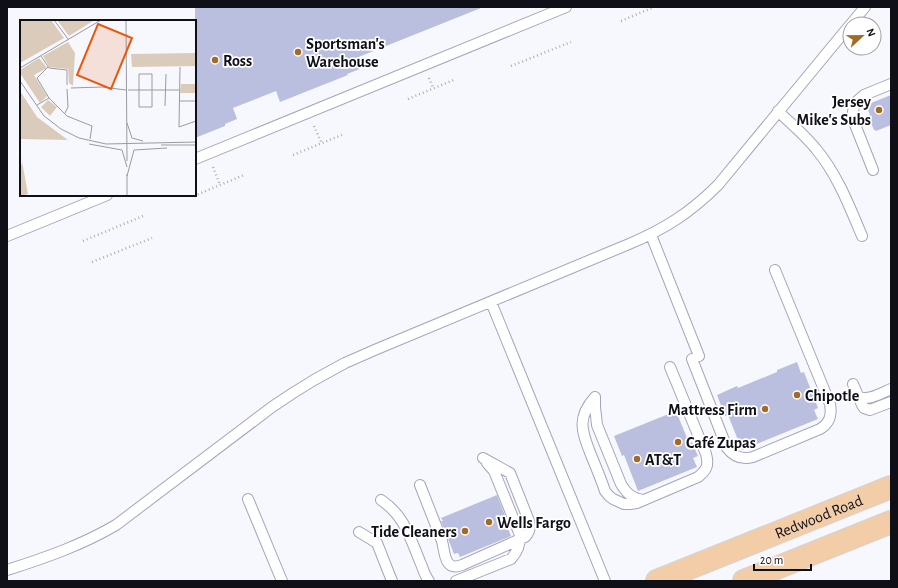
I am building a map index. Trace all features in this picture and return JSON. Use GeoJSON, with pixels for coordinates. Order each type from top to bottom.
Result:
{"type":"FeatureCollection","features":[{"type":"Feature","properties":{"kind":"main road","name":"Redwood Road"},"geometry":{"type":"LineString","coordinates":[[657,581],[891,487]]}},
{"type":"Feature","properties":{"kind":"main road","name":"Redwood Road"},"geometry":{"type":"LineString","coordinates":[[744,581],[891,522]]}},
{"type":"Feature","properties":{"kind":"lane"},"geometry":{"type":"LineString","coordinates":[[196,159],[566,7]]}},
{"type":"Feature","properties":{"kind":"lane"},"geometry":{"type":"LineString","coordinates":[[857,16],[865,7]]}},
{"type":"Feature","properties":{"kind":"lane"},"geometry":{"type":"LineString","coordinates":[[7,570],[58,553],[101,534],[116,525],[272,407],[314,380],[345,363],[651,235],[676,220],[691,210],[718,185],[842,34]]}},
{"type":"Feature","properties":{"kind":"lane"},"geometry":{"type":"LineString","coordinates":[[873,170],[854,122],[854,106],[856,102],[864,95],[891,84]]}},
{"type":"Feature","properties":{"kind":"lane"},"geometry":{"type":"LineString","coordinates":[[778,111],[815,147],[825,160],[842,188],[862,236]]}},
{"type":"Feature","properties":{"kind":"lane"},"geometry":{"type":"LineString","coordinates":[[7,236],[105,196]]}},
{"type":"Feature","properties":{"kind":"lane"},"geometry":{"type":"LineString","coordinates":[[651,235],[727,448],[731,453],[740,458],[747,459],[753,457],[820,429],[830,419],[831,414],[830,404],[775,270]]}},
{"type":"Feature","properties":{"kind":"lane"},"geometry":{"type":"LineString","coordinates":[[491,302],[605,581]]}},
{"type":"Feature","properties":{"kind":"lane"},"geometry":{"type":"LineString","coordinates":[[643,500],[631,496],[625,491],[621,484],[597,425],[595,397],[590,402],[582,425],[583,434],[605,491],[613,499],[624,504],[637,503],[698,477],[707,467],[708,460],[670,367]]}},
{"type":"Feature","properties":{"kind":"lane"},"geometry":{"type":"LineString","coordinates":[[853,384],[864,408],[870,410],[891,402]]}},
{"type":"Feature","properties":{"kind":"lane"},"geometry":{"type":"LineString","coordinates":[[858,397],[870,398],[891,389]]}},
{"type":"Feature","properties":{"kind":"lane"},"geometry":{"type":"LineString","coordinates":[[420,484],[442,541],[445,558],[450,565],[454,567],[458,567],[520,540],[529,533],[530,525],[510,473],[483,458],[494,471],[520,535],[520,540],[519,548],[511,559],[456,581]]}},
{"type":"Feature","properties":{"kind":"lane"},"geometry":{"type":"LineString","coordinates":[[248,499],[282,581]]}},
{"type":"Feature","properties":{"kind":"lane"},"geometry":{"type":"LineString","coordinates":[[381,500],[394,511],[401,520],[429,581]]}},
{"type":"Feature","properties":{"kind":"lane"},"geometry":{"type":"LineString","coordinates":[[360,532],[377,543],[392,581]]}},
{"type":"Feature","properties":{"kind":"path"},"geometry":{"type":"LineString","coordinates":[[621,20],[648,8],[654,7]]}},
{"type":"Feature","properties":{"kind":"path"},"geometry":{"type":"LineString","coordinates":[[511,66],[571,42]]}},
{"type":"Feature","properties":{"kind":"path"},"geometry":{"type":"LineString","coordinates":[[428,76],[433,88]]}},
{"type":"Feature","properties":{"kind":"path"},"geometry":{"type":"LineString","coordinates":[[408,99],[456,79]]}},
{"type":"Feature","properties":{"kind":"path"},"geometry":{"type":"LineString","coordinates":[[313,123],[322,144]]}},
{"type":"Feature","properties":{"kind":"path"},"geometry":{"type":"LineString","coordinates":[[293,155],[344,134]]}},
{"type":"Feature","properties":{"kind":"path"},"geometry":{"type":"LineString","coordinates":[[212,165],[220,185]]}},
{"type":"Feature","properties":{"kind":"path"},"geometry":{"type":"LineString","coordinates":[[196,195],[244,176]]}},
{"type":"Feature","properties":{"kind":"path"},"geometry":{"type":"LineString","coordinates":[[83,241],[143,216]]}},
{"type":"Feature","properties":{"kind":"path"},"geometry":{"type":"LineString","coordinates":[[92,262],[152,238]]}},
{"type":"Feature","properties":{"kind":"building","name":"Sportsman's Warehouse"},"geometry":{"type":"Polygon","coordinates":[[[195,7],[481,7],[356,58],[360,69],[347,74],[348,75],[280,102],[276,91],[233,108],[237,119],[225,124],[225,126],[196,138],[195,7]]]}},
{"type":"Feature","properties":{"kind":"building","name":"Jersey Mike's Subs"},"geometry":{"type":"Polygon","coordinates":[[[891,95],[891,125],[876,131],[874,130],[868,116],[870,115],[866,105],[891,95]]]}},
{"type":"Feature","properties":{"kind":"building"},"geometry":{"type":"Polygon","coordinates":[[[797,362],[801,373],[804,372],[818,408],[814,410],[818,419],[742,450],[728,415],[725,416],[717,395],[737,386],[738,388],[777,372],[777,370],[797,362]]]}},
{"type":"Feature","properties":{"kind":"building"},"geometry":{"type":"Polygon","coordinates":[[[676,411],[689,443],[692,442],[698,456],[693,458],[697,467],[638,491],[624,455],[622,456],[614,436],[676,411]]]}},
{"type":"Feature","properties":{"kind":"building"},"geometry":{"type":"Polygon","coordinates":[[[497,495],[511,536],[460,557],[458,553],[454,554],[441,518],[497,495]]]}},
{"type":"Feature","properties":{"kind":"place","name":"Sportsman's Warehouse"},"geometry":{"type":"Point","coordinates":[298,52]}},
{"type":"Feature","properties":{"kind":"place","name":"Ross"},"geometry":{"type":"Point","coordinates":[215,60]}},
{"type":"Feature","properties":{"kind":"place","name":"Jersey Mike's Subs"},"geometry":{"type":"Point","coordinates":[879,110]}},
{"type":"Feature","properties":{"kind":"place","name":"Chipotle"},"geometry":{"type":"Point","coordinates":[797,395]}},
{"type":"Feature","properties":{"kind":"place","name":"Mattress Firm"},"geometry":{"type":"Point","coordinates":[765,409]}},
{"type":"Feature","properties":{"kind":"place","name":"Café Zupas"},"geometry":{"type":"Point","coordinates":[678,442]}},
{"type":"Feature","properties":{"kind":"place","name":"AT&T"},"geometry":{"type":"Point","coordinates":[637,459]}},
{"type":"Feature","properties":{"kind":"place","name":"Wells Fargo"},"geometry":{"type":"Point","coordinates":[489,522]}},
{"type":"Feature","properties":{"kind":"place","name":"Tide Cleaners"},"geometry":{"type":"Point","coordinates":[465,531]}}]}
